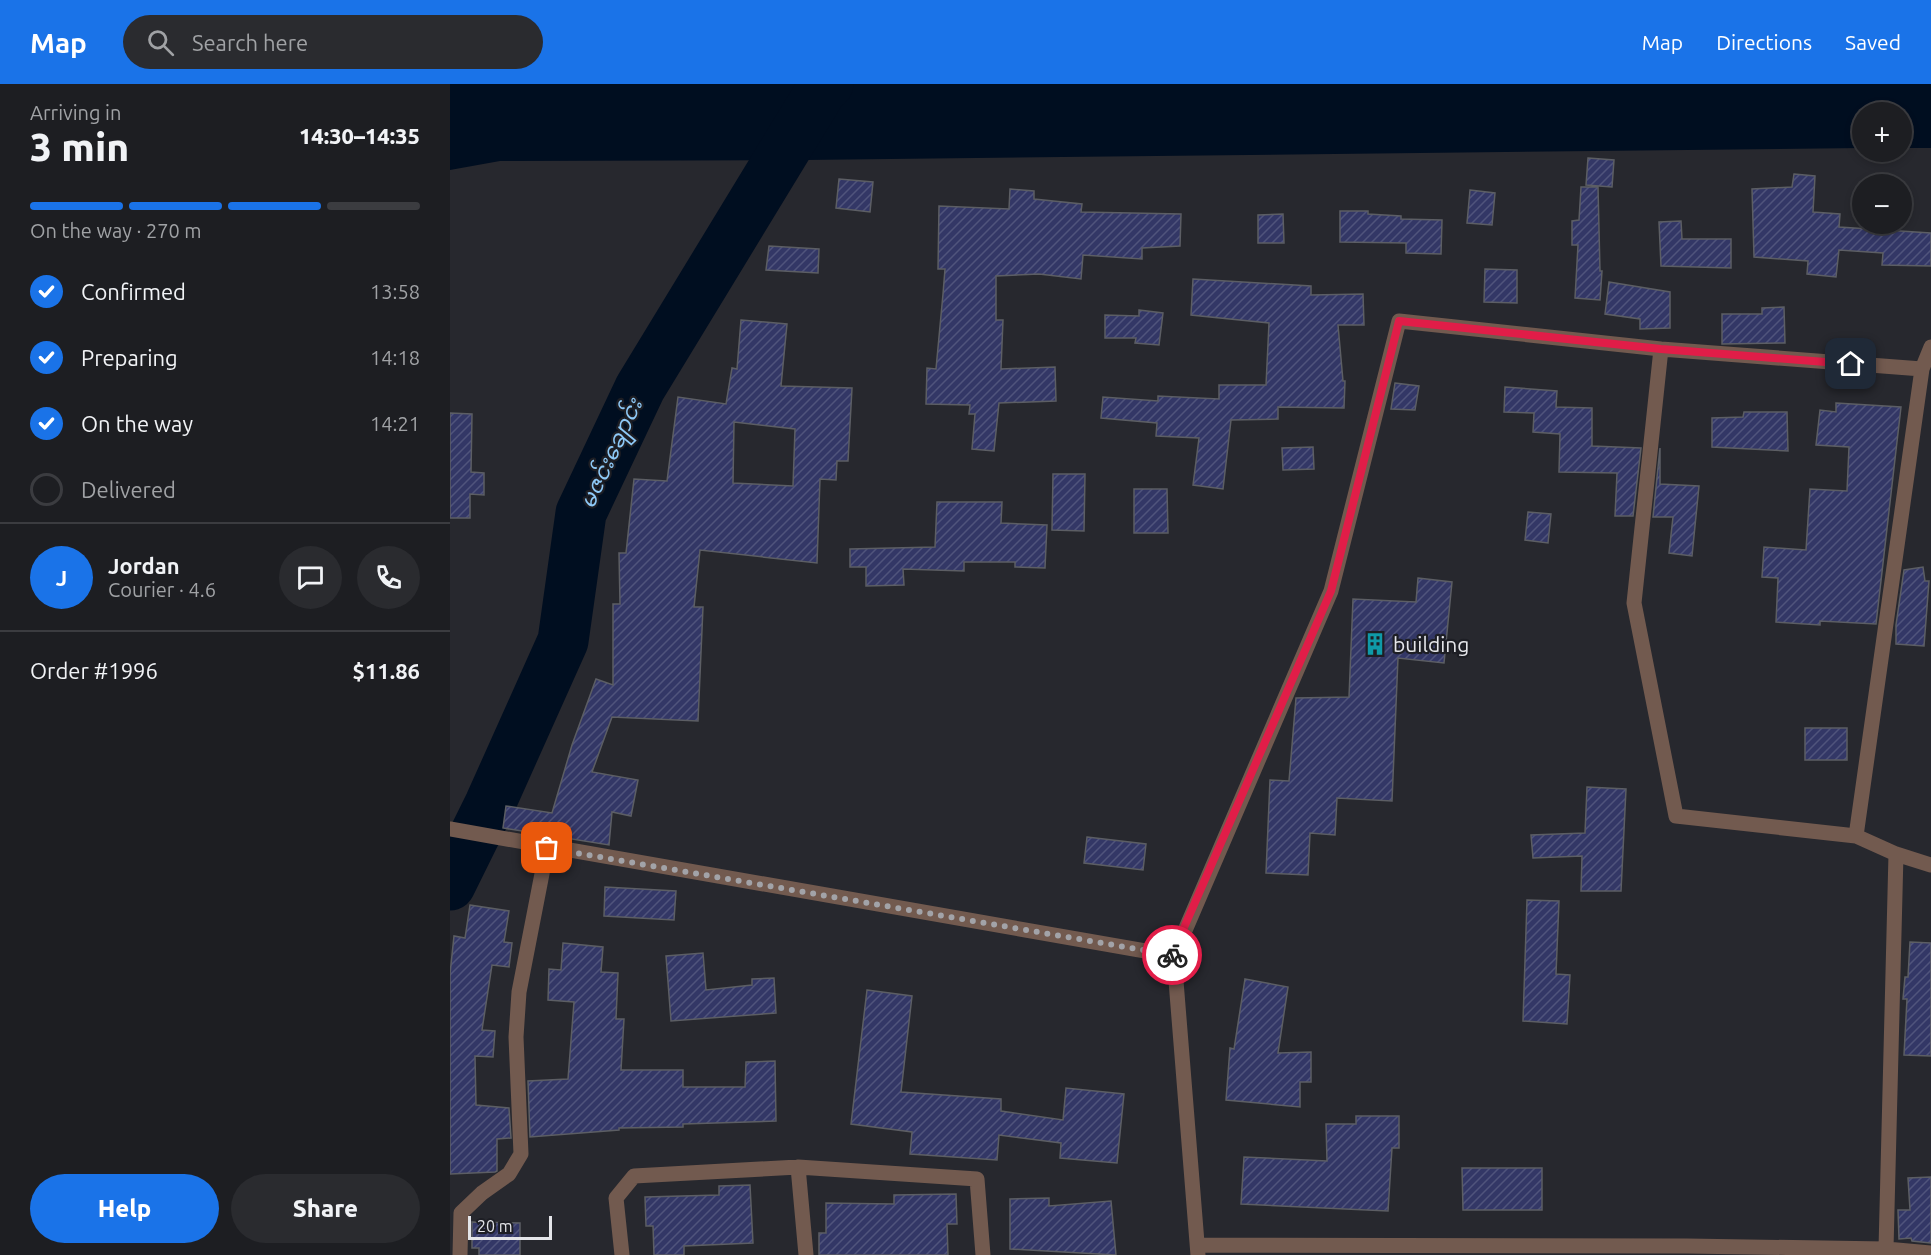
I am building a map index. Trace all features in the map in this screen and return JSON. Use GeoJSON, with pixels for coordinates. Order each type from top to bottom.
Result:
{"type":"FeatureCollection","features":[{"type":"Feature","properties":{"kind":"street"},"geometry":{"type":"LineString","coordinates":[[1922,369],[1661,349],[1399,321],[1331,591],[1174,956],[1198,1250],[1687,1246],[1886,1249],[1931,1253]]}},
{"type":"Feature","properties":{"kind":"street"},"geometry":{"type":"LineString","coordinates":[[1856,836],[1922,369],[1931,347]]}},
{"type":"Feature","properties":{"kind":"street"},"geometry":{"type":"LineString","coordinates":[[1661,349],[1634,603],[1676,816],[1856,836],[1896,854],[1931,865]]}},
{"type":"Feature","properties":{"kind":"street"},"geometry":{"type":"LineString","coordinates":[[450,830],[1174,956]]}},
{"type":"Feature","properties":{"kind":"street"},"geometry":{"type":"LineString","coordinates":[[460,1255],[462,1213],[483,1193],[509,1174],[521,1154],[516,1037],[519,992],[547,848]]}},
{"type":"Feature","properties":{"kind":"street"},"geometry":{"type":"LineString","coordinates":[[1886,1249],[1896,854]]}},
{"type":"Feature","properties":{"kind":"street"},"geometry":{"type":"LineString","coordinates":[[622,1255],[616,1198],[634,1176],[798,1167],[977,1179],[983,1255]]}},
{"type":"Feature","properties":{"kind":"street"},"geometry":{"type":"LineString","coordinates":[[798,1167],[806,1255]]}},
{"type":"Feature","properties":{"kind":"water"},"geometry":{"type":"Polygon","coordinates":[[[450,84],[1931,84],[1931,148],[1912,148],[1912,102],[1852,102],[1852,148],[805,160],[500,161],[450,170],[450,84]]]}},
{"type":"Feature","properties":{"kind":"building"},"geometry":{"type":"Polygon","coordinates":[[[1588,158],[1614,160],[1612,187],[1586,185],[1588,158]]]}},
{"type":"Feature","properties":{"kind":"building"},"geometry":{"type":"Polygon","coordinates":[[[1794,174],[1815,176],[1813,212],[1840,214],[1839,227],[1852,228],[1852,234],[1931,233],[1931,266],[1882,265],[1883,253],[1839,250],[1836,277],[1807,274],[1808,261],[1754,257],[1752,189],[1792,187],[1794,174]]]}},
{"type":"Feature","properties":{"kind":"building"},"geometry":{"type":"Polygon","coordinates":[[[839,179],[873,182],[870,212],[836,208],[839,179]]]}},
{"type":"Feature","properties":{"kind":"building"},"geometry":{"type":"Polygon","coordinates":[[[1581,187],[1598,187],[1600,271],[1602,271],[1600,300],[1575,298],[1578,245],[1572,245],[1572,221],[1579,220],[1581,187]]]}},
{"type":"Feature","properties":{"kind":"building"},"geometry":{"type":"Polygon","coordinates":[[[1010,189],[1034,191],[1034,199],[1082,204],[1081,212],[1181,214],[1180,246],[1142,248],[1142,259],[1083,255],[1081,279],[1039,274],[996,276],[996,320],[1003,320],[1001,369],[1055,367],[1056,401],[999,403],[994,451],[972,449],[975,414],[969,414],[970,405],[926,404],[927,368],[936,369],[945,269],[938,269],[939,206],[1009,209],[1010,189]]]}},
{"type":"Feature","properties":{"kind":"building"},"geometry":{"type":"Polygon","coordinates":[[[1470,190],[1495,193],[1492,225],[1467,223],[1470,190]]]}},
{"type":"Feature","properties":{"kind":"building"},"geometry":{"type":"Polygon","coordinates":[[[1340,211],[1368,211],[1368,214],[1401,216],[1401,219],[1442,220],[1441,254],[1406,253],[1406,243],[1340,242],[1340,211]]]}},
{"type":"Feature","properties":{"kind":"building"},"geometry":{"type":"Polygon","coordinates":[[[1283,214],[1284,243],[1258,243],[1258,215],[1283,214]]]}},
{"type":"Feature","properties":{"kind":"building"},"geometry":{"type":"Polygon","coordinates":[[[1681,221],[1682,239],[1731,239],[1731,268],[1661,266],[1659,222],[1681,221]]]}},
{"type":"Feature","properties":{"kind":"building"},"geometry":{"type":"Polygon","coordinates":[[[769,246],[819,249],[818,273],[766,270],[769,246]]]}},
{"type":"Feature","properties":{"kind":"building"},"geometry":{"type":"Polygon","coordinates":[[[1485,269],[1517,270],[1517,303],[1484,302],[1485,269]]]}},
{"type":"Feature","properties":{"kind":"building"},"geometry":{"type":"Polygon","coordinates":[[[1193,279],[1311,286],[1311,295],[1363,294],[1364,325],[1338,325],[1343,381],[1345,381],[1344,408],[1278,407],[1278,419],[1231,420],[1223,489],[1193,485],[1199,438],[1156,436],[1157,423],[1101,418],[1103,397],[1158,401],[1158,396],[1219,399],[1219,385],[1266,385],[1269,323],[1191,315],[1193,279]]]}},
{"type":"Feature","properties":{"kind":"building"},"geometry":{"type":"Polygon","coordinates":[[[1609,282],[1670,292],[1670,328],[1640,329],[1640,319],[1605,314],[1609,282]]]}},
{"type":"Feature","properties":{"kind":"building"},"geometry":{"type":"Polygon","coordinates":[[[1784,307],[1785,343],[1722,344],[1722,314],[1762,314],[1762,308],[1784,307]]]}},
{"type":"Feature","properties":{"kind":"building"},"geometry":{"type":"Polygon","coordinates":[[[1139,310],[1163,313],[1159,345],[1135,343],[1136,338],[1105,338],[1105,315],[1139,316],[1139,310]]]}},
{"type":"Feature","properties":{"kind":"building"},"geometry":{"type":"Polygon","coordinates":[[[741,320],[787,324],[781,386],[852,388],[848,461],[837,461],[836,480],[820,479],[817,563],[700,550],[694,607],[703,607],[698,721],[612,717],[592,772],[638,780],[631,816],[612,812],[609,845],[503,828],[506,806],[552,813],[572,745],[596,679],[613,685],[613,604],[620,604],[619,553],[626,553],[634,479],[667,481],[678,397],[726,404],[732,368],[737,369],[741,320]],[[734,422],[733,483],[793,486],[795,429],[734,422]]]}},
{"type":"Feature","properties":{"kind":"building"},"geometry":{"type":"Polygon","coordinates":[[[1395,383],[1419,386],[1415,410],[1391,409],[1395,383]]]}},
{"type":"Feature","properties":{"kind":"building"},"geometry":{"type":"Polygon","coordinates":[[[1505,387],[1557,391],[1556,407],[1592,408],[1592,446],[1641,448],[1633,516],[1615,516],[1617,473],[1559,472],[1560,434],[1533,432],[1534,413],[1504,412],[1505,387]]]}},
{"type":"Feature","properties":{"kind":"building"},"geometry":{"type":"Polygon","coordinates":[[[1836,403],[1901,407],[1876,624],[1820,621],[1820,625],[1776,622],[1778,578],[1762,577],[1764,547],[1806,550],[1810,489],[1847,491],[1849,447],[1816,445],[1820,410],[1836,412],[1836,403]]]}},
{"type":"Feature","properties":{"kind":"building"},"geometry":{"type":"Polygon","coordinates":[[[1744,412],[1787,412],[1788,451],[1712,447],[1712,418],[1743,417],[1744,412]]]}},
{"type":"Feature","properties":{"kind":"building"},"geometry":{"type":"Polygon","coordinates":[[[450,413],[472,414],[471,472],[484,473],[484,495],[470,494],[470,518],[450,518],[450,413]]]}},
{"type":"Feature","properties":{"kind":"building"},"geometry":{"type":"Polygon","coordinates":[[[1313,447],[1314,469],[1283,470],[1282,448],[1313,447]]]}},
{"type":"Feature","properties":{"kind":"building"},"geometry":{"type":"Polygon","coordinates":[[[1660,448],[1660,484],[1699,486],[1692,556],[1669,553],[1673,517],[1653,517],[1660,448]]]}},
{"type":"Feature","properties":{"kind":"building"},"geometry":{"type":"Polygon","coordinates":[[[1053,474],[1085,474],[1084,531],[1052,530],[1053,474]]]}},
{"type":"Feature","properties":{"kind":"building"},"geometry":{"type":"Polygon","coordinates":[[[1134,489],[1167,489],[1168,533],[1134,533],[1134,489]]]}},
{"type":"Feature","properties":{"kind":"building"},"geometry":{"type":"Polygon","coordinates":[[[937,502],[1002,502],[1001,523],[1047,525],[1045,568],[1015,567],[1015,562],[964,562],[964,571],[903,569],[904,585],[866,586],[866,567],[850,567],[850,549],[935,547],[937,502]]]}},
{"type":"Feature","properties":{"kind":"building"},"geometry":{"type":"Polygon","coordinates":[[[1528,512],[1551,514],[1548,543],[1525,540],[1528,512]]]}},
{"type":"Feature","properties":{"kind":"building"},"geometry":{"type":"Polygon","coordinates":[[[1923,567],[1925,581],[1929,581],[1924,646],[1896,644],[1896,625],[1904,570],[1923,567]]]}},
{"type":"Feature","properties":{"kind":"building"},"geometry":{"type":"Polygon","coordinates":[[[1418,578],[1452,582],[1444,663],[1398,658],[1392,801],[1337,798],[1335,835],[1310,833],[1308,875],[1266,873],[1270,780],[1289,781],[1296,698],[1349,697],[1353,599],[1416,602],[1418,578]]]}},
{"type":"Feature","properties":{"kind":"building"},"geometry":{"type":"Polygon","coordinates":[[[1805,728],[1847,728],[1847,760],[1805,760],[1805,728]]]}},
{"type":"Feature","properties":{"kind":"building"},"geometry":{"type":"Polygon","coordinates":[[[1587,787],[1626,789],[1621,891],[1581,891],[1582,856],[1533,858],[1531,835],[1585,833],[1587,787]]]}},
{"type":"Feature","properties":{"kind":"building"},"geometry":{"type":"Polygon","coordinates":[[[1087,837],[1146,844],[1143,870],[1084,863],[1087,837]]]}},
{"type":"Feature","properties":{"kind":"building"},"geometry":{"type":"Polygon","coordinates":[[[605,887],[676,891],[674,920],[604,916],[605,887]]]}},
{"type":"Feature","properties":{"kind":"building"},"geometry":{"type":"Polygon","coordinates":[[[1527,900],[1559,901],[1556,974],[1570,975],[1567,1024],[1523,1021],[1527,900]]]}},
{"type":"Feature","properties":{"kind":"building"},"geometry":{"type":"Polygon","coordinates":[[[470,905],[509,911],[504,942],[512,943],[509,967],[492,965],[482,1030],[495,1031],[493,1057],[475,1056],[476,1105],[509,1108],[511,1138],[497,1139],[497,1171],[450,1174],[450,974],[454,936],[465,938],[470,905]]]}},
{"type":"Feature","properties":{"kind":"building"},"geometry":{"type":"Polygon","coordinates":[[[1910,942],[1931,943],[1931,1056],[1904,1055],[1907,999],[1903,999],[1905,977],[1908,977],[1910,942]]]}},
{"type":"Feature","properties":{"kind":"building"},"geometry":{"type":"Polygon","coordinates":[[[563,943],[603,947],[601,972],[618,973],[616,1019],[624,1019],[621,1070],[683,1070],[683,1087],[745,1087],[746,1062],[775,1061],[776,1121],[683,1124],[683,1127],[619,1128],[619,1130],[530,1137],[528,1081],[568,1079],[574,1002],[548,1000],[549,969],[561,970],[563,943]]]}},
{"type":"Feature","properties":{"kind":"building"},"geometry":{"type":"Polygon","coordinates":[[[703,953],[706,990],[752,985],[752,979],[774,978],[776,1013],[671,1021],[666,956],[703,953]]]}},
{"type":"Feature","properties":{"kind":"building"},"geometry":{"type":"Polygon","coordinates":[[[1245,979],[1288,987],[1278,1053],[1311,1052],[1311,1082],[1300,1082],[1300,1107],[1226,1100],[1230,1048],[1234,1049],[1245,979]]]}},
{"type":"Feature","properties":{"kind":"building"},"geometry":{"type":"Polygon","coordinates":[[[867,990],[912,996],[901,1092],[1001,1099],[1001,1111],[1063,1120],[1066,1088],[1124,1094],[1117,1163],[1060,1158],[1061,1143],[999,1135],[997,1160],[910,1154],[912,1132],[851,1124],[867,990]]]}},
{"type":"Feature","properties":{"kind":"building"},"geometry":{"type":"Polygon","coordinates":[[[1356,1116],[1399,1116],[1399,1148],[1392,1148],[1388,1211],[1241,1204],[1244,1157],[1327,1161],[1326,1124],[1356,1124],[1356,1116]]]}},
{"type":"Feature","properties":{"kind":"building"},"geometry":{"type":"Polygon","coordinates":[[[1462,1168],[1542,1168],[1542,1210],[1463,1210],[1462,1168]]]}},
{"type":"Feature","properties":{"kind":"building"},"geometry":{"type":"Polygon","coordinates":[[[1931,1177],[1931,1243],[1912,1241],[1911,1238],[1899,1239],[1898,1210],[1910,1210],[1908,1178],[1931,1177]]]}},
{"type":"Feature","properties":{"kind":"building"},"geometry":{"type":"Polygon","coordinates":[[[750,1185],[753,1243],[684,1246],[684,1255],[654,1255],[653,1226],[646,1226],[645,1197],[719,1195],[719,1186],[750,1185]]]}},
{"type":"Feature","properties":{"kind":"building"},"geometry":{"type":"Polygon","coordinates":[[[956,1194],[957,1224],[947,1224],[948,1255],[819,1255],[819,1233],[826,1233],[826,1203],[894,1204],[894,1195],[956,1194]]]}},
{"type":"Feature","properties":{"kind":"building"},"geometry":{"type":"Polygon","coordinates":[[[1049,1198],[1049,1206],[1111,1201],[1116,1255],[1010,1249],[1010,1199],[1049,1198]]]}},
{"type":"Feature","properties":{"kind":"building"},"geometry":{"type":"Polygon","coordinates":[[[472,1222],[520,1223],[520,1255],[479,1255],[479,1248],[472,1248],[472,1222]]]}},
{"type":"Feature","properties":{"kind":"waterway","name":"မဇင်းချောင်း"},"geometry":{"type":"LineString","coordinates":[[450,885],[490,804],[563,641],[581,513],[640,388],[822,89],[828,84]]}},
{"type":"Feature","properties":{"kind":"way so far"},"geometry":{"type":"LineString","coordinates":[[547,848],[1172,955]]}},
{"type":"Feature","properties":{"kind":"place","name":"building"},"geometry":{"type":"Point","coordinates":[1375,644]}},
{"type":"Feature","properties":{"kind":"route"},"geometry":{"type":"LineString","coordinates":[[1172,955],[1174,956],[1331,591],[1399,321],[1661,349],[1851,364]]}}]}
